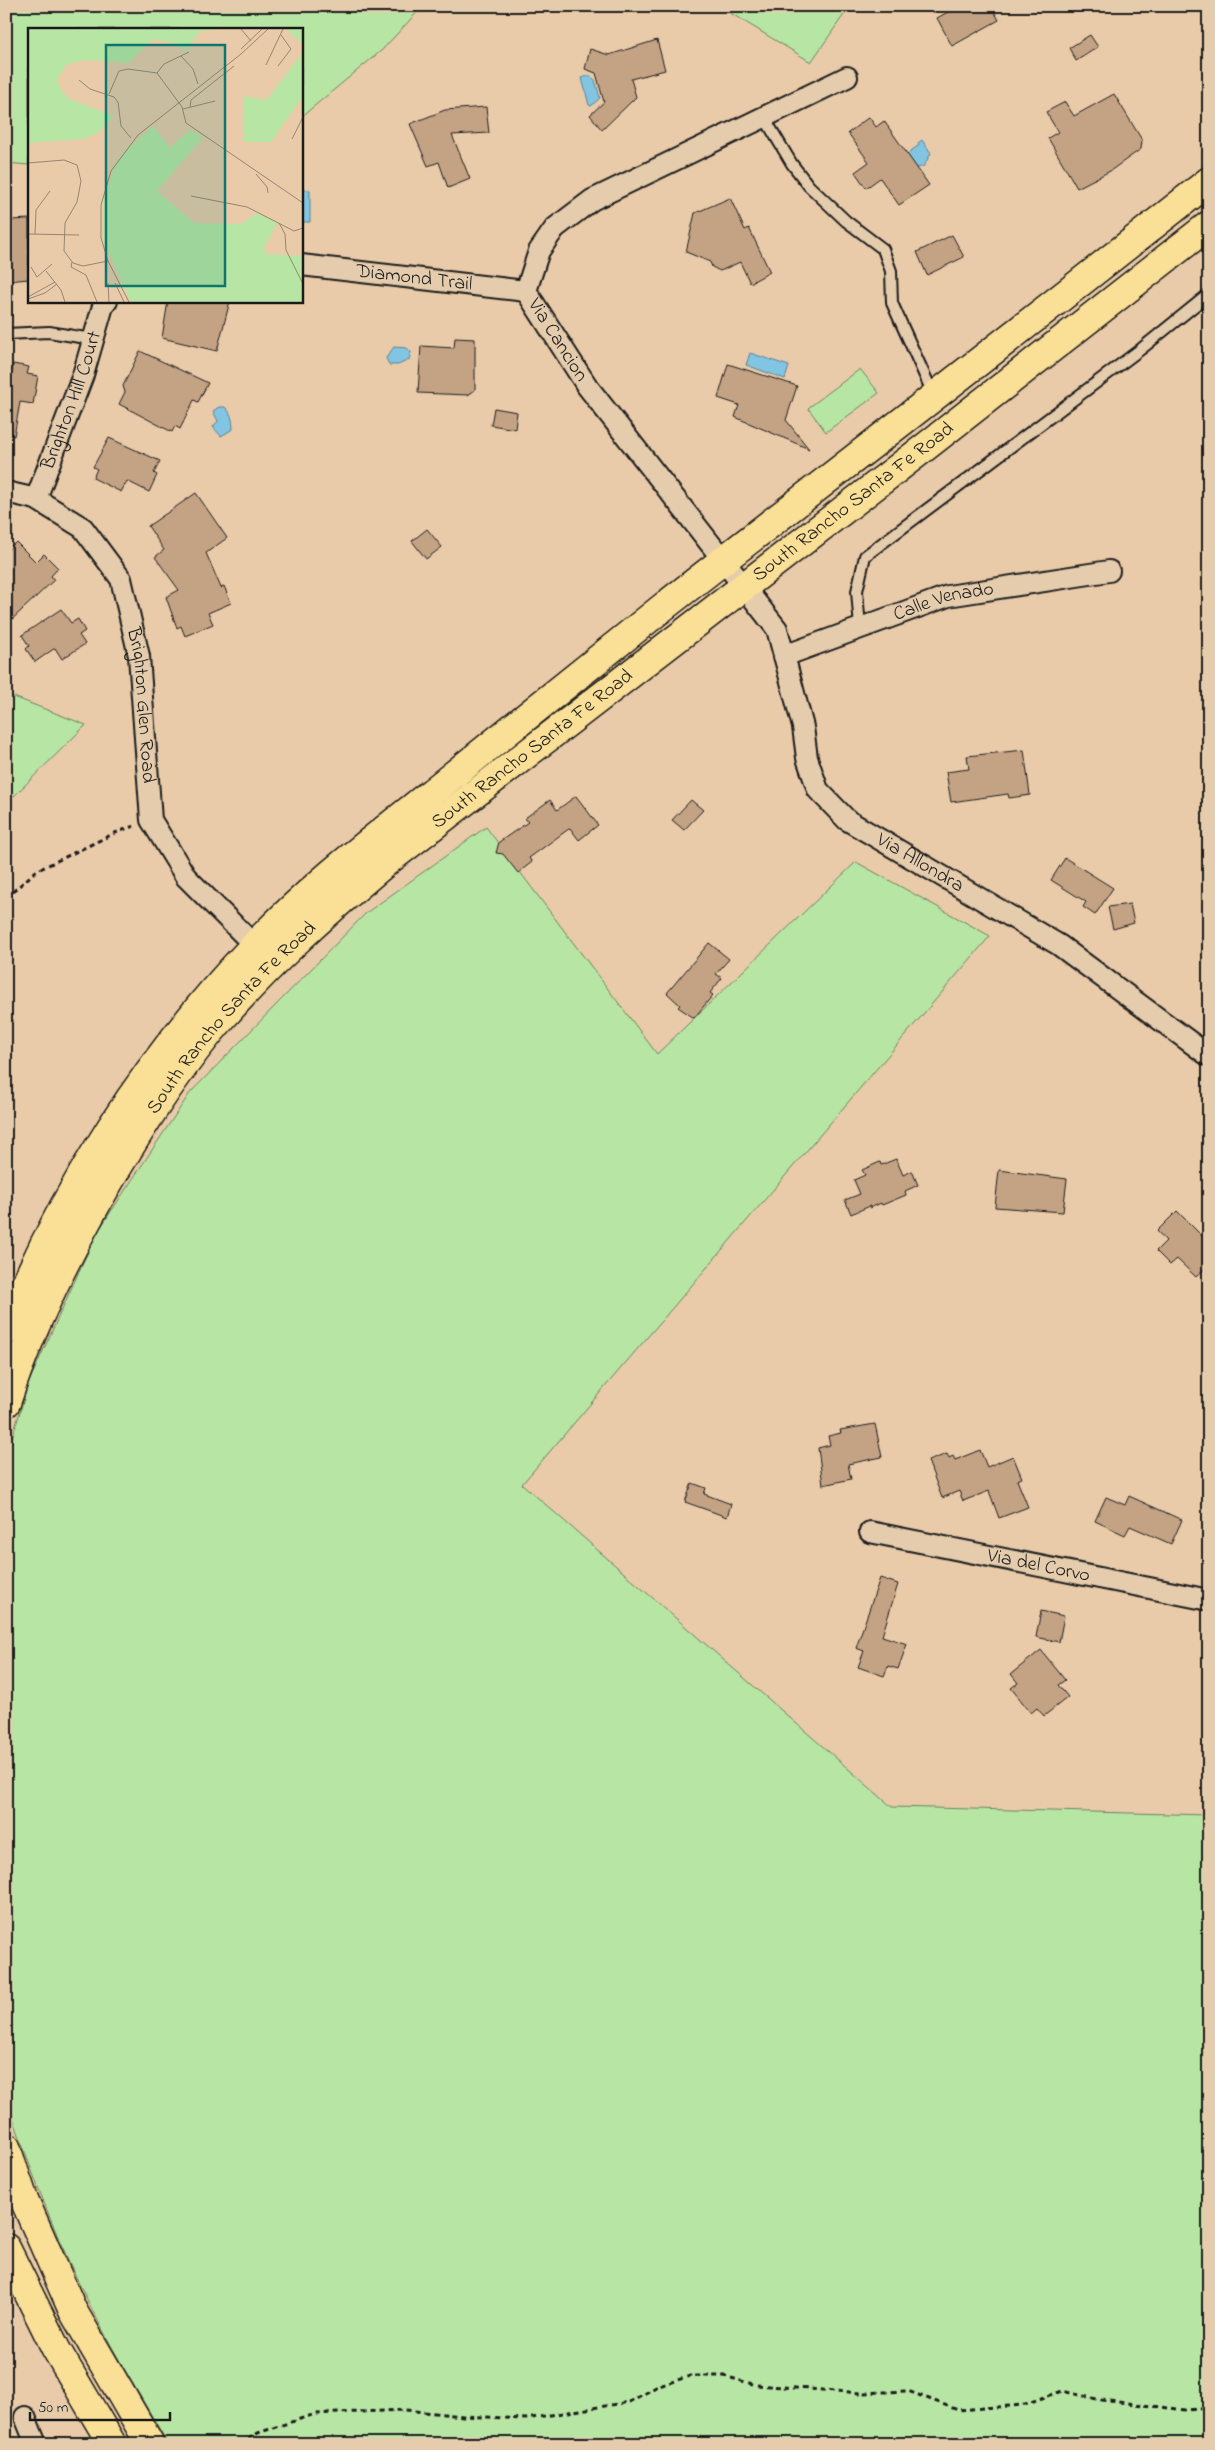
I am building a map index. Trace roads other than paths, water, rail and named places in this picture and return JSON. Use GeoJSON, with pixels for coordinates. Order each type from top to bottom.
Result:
{"type":"FeatureCollection","features":[{"type":"Feature","properties":{"kind":"main road","name":"South Rancho Santa Fe Road"},"geometry":{"type":"LineString","coordinates":[[6,1330],[26,1280],[82,1176],[137,1090],[196,1011],[254,945],[332,872],[724,560],[1209,181]]}},
{"type":"Feature","properties":{"kind":"main road","name":"South Rancho Santa Fe Road"},"geometry":{"type":"LineString","coordinates":[[6,1403],[20,1359],[54,1281],[100,1198],[160,1099],[218,1024],[271,966],[326,913],[377,870],[1209,225]]}},
{"type":"Feature","properties":{"kind":"main road"},"geometry":{"type":"LineString","coordinates":[[6,2148],[15,2200],[73,2312],[150,2444]]}},
{"type":"Feature","properties":{"kind":"main road"},"geometry":{"type":"LineString","coordinates":[[6,2248],[56,2349],[112,2444]]}},
{"type":"Feature","properties":{"kind":"street","name":"Via Cancion"},"geometry":{"type":"LineString","coordinates":[[743,586],[587,386],[526,291],[539,252],[555,228],[592,200],[847,77]]}},
{"type":"Feature","properties":{"kind":"street","name":"Diamond Trail"},"geometry":{"type":"LineString","coordinates":[[302,265],[526,291]]}},
{"type":"Feature","properties":{"kind":"street","name":"Brighton Hill Court"},"geometry":{"type":"LineString","coordinates":[[36,499],[83,375],[92,339],[103,306],[106,302]]}},
{"type":"Feature","properties":{"kind":"street","name":"Brighton Glen Road"},"geometry":{"type":"LineString","coordinates":[[6,492],[36,499],[83,528],[121,579],[139,656],[151,820],[186,877],[254,945]]}},
{"type":"Feature","properties":{"kind":"street","name":"Calle Venado"},"geometry":{"type":"LineString","coordinates":[[784,656],[948,596],[1109,571]]}},
{"type":"Feature","properties":{"kind":"street","name":"Via Allondra"},"geometry":{"type":"LineString","coordinates":[[743,586],[777,629],[803,727],[807,758],[818,790],[847,820],[1059,945],[1209,1056]]}},
{"type":"Feature","properties":{"kind":"street","name":"Via del Corvo"},"geometry":{"type":"LineString","coordinates":[[870,1532],[1209,1600]]}},
{"type":"Feature","properties":{"kind":"street"},"geometry":{"type":"LineString","coordinates":[[25,2417],[36,2444]]}},
{"type":"Feature","properties":{"kind":"lane"},"geometry":{"type":"LineString","coordinates":[[764,118],[792,164],[809,186],[846,221],[883,249],[891,271],[892,303],[934,397]]}},
{"type":"Feature","properties":{"kind":"lane"},"geometry":{"type":"LineString","coordinates":[[860,628],[857,591],[865,556],[1133,355],[1209,294]]}},
{"type":"Feature","properties":{"kind":"lane"},"geometry":{"type":"LineString","coordinates":[[6,334],[49,332],[92,339]]}},
{"type":"Feature","properties":{"kind":"water"},"geometry":{"type":"Polygon","coordinates":[[[591,76],[595,80],[600,98],[591,106],[589,105],[582,78],[591,76]]]}},
{"type":"Feature","properties":{"kind":"water"},"geometry":{"type":"Polygon","coordinates":[[[922,140],[931,153],[924,166],[907,171],[899,160],[919,145],[918,143],[922,140]]]}},
{"type":"Feature","properties":{"kind":"water"},"geometry":{"type":"Polygon","coordinates":[[[302,190],[310,190],[310,222],[302,222],[302,190]]]}},
{"type":"Feature","properties":{"kind":"water"},"geometry":{"type":"Polygon","coordinates":[[[394,347],[407,348],[411,352],[409,360],[398,365],[389,365],[386,358],[394,347]]]}},
{"type":"Feature","properties":{"kind":"water"},"geometry":{"type":"Polygon","coordinates":[[[750,353],[789,366],[785,379],[746,365],[750,353]]]}},
{"type":"Feature","properties":{"kind":"water"},"geometry":{"type":"Polygon","coordinates":[[[219,407],[225,407],[229,411],[233,426],[233,429],[221,436],[213,427],[218,421],[213,411],[219,407]]]}}]}
